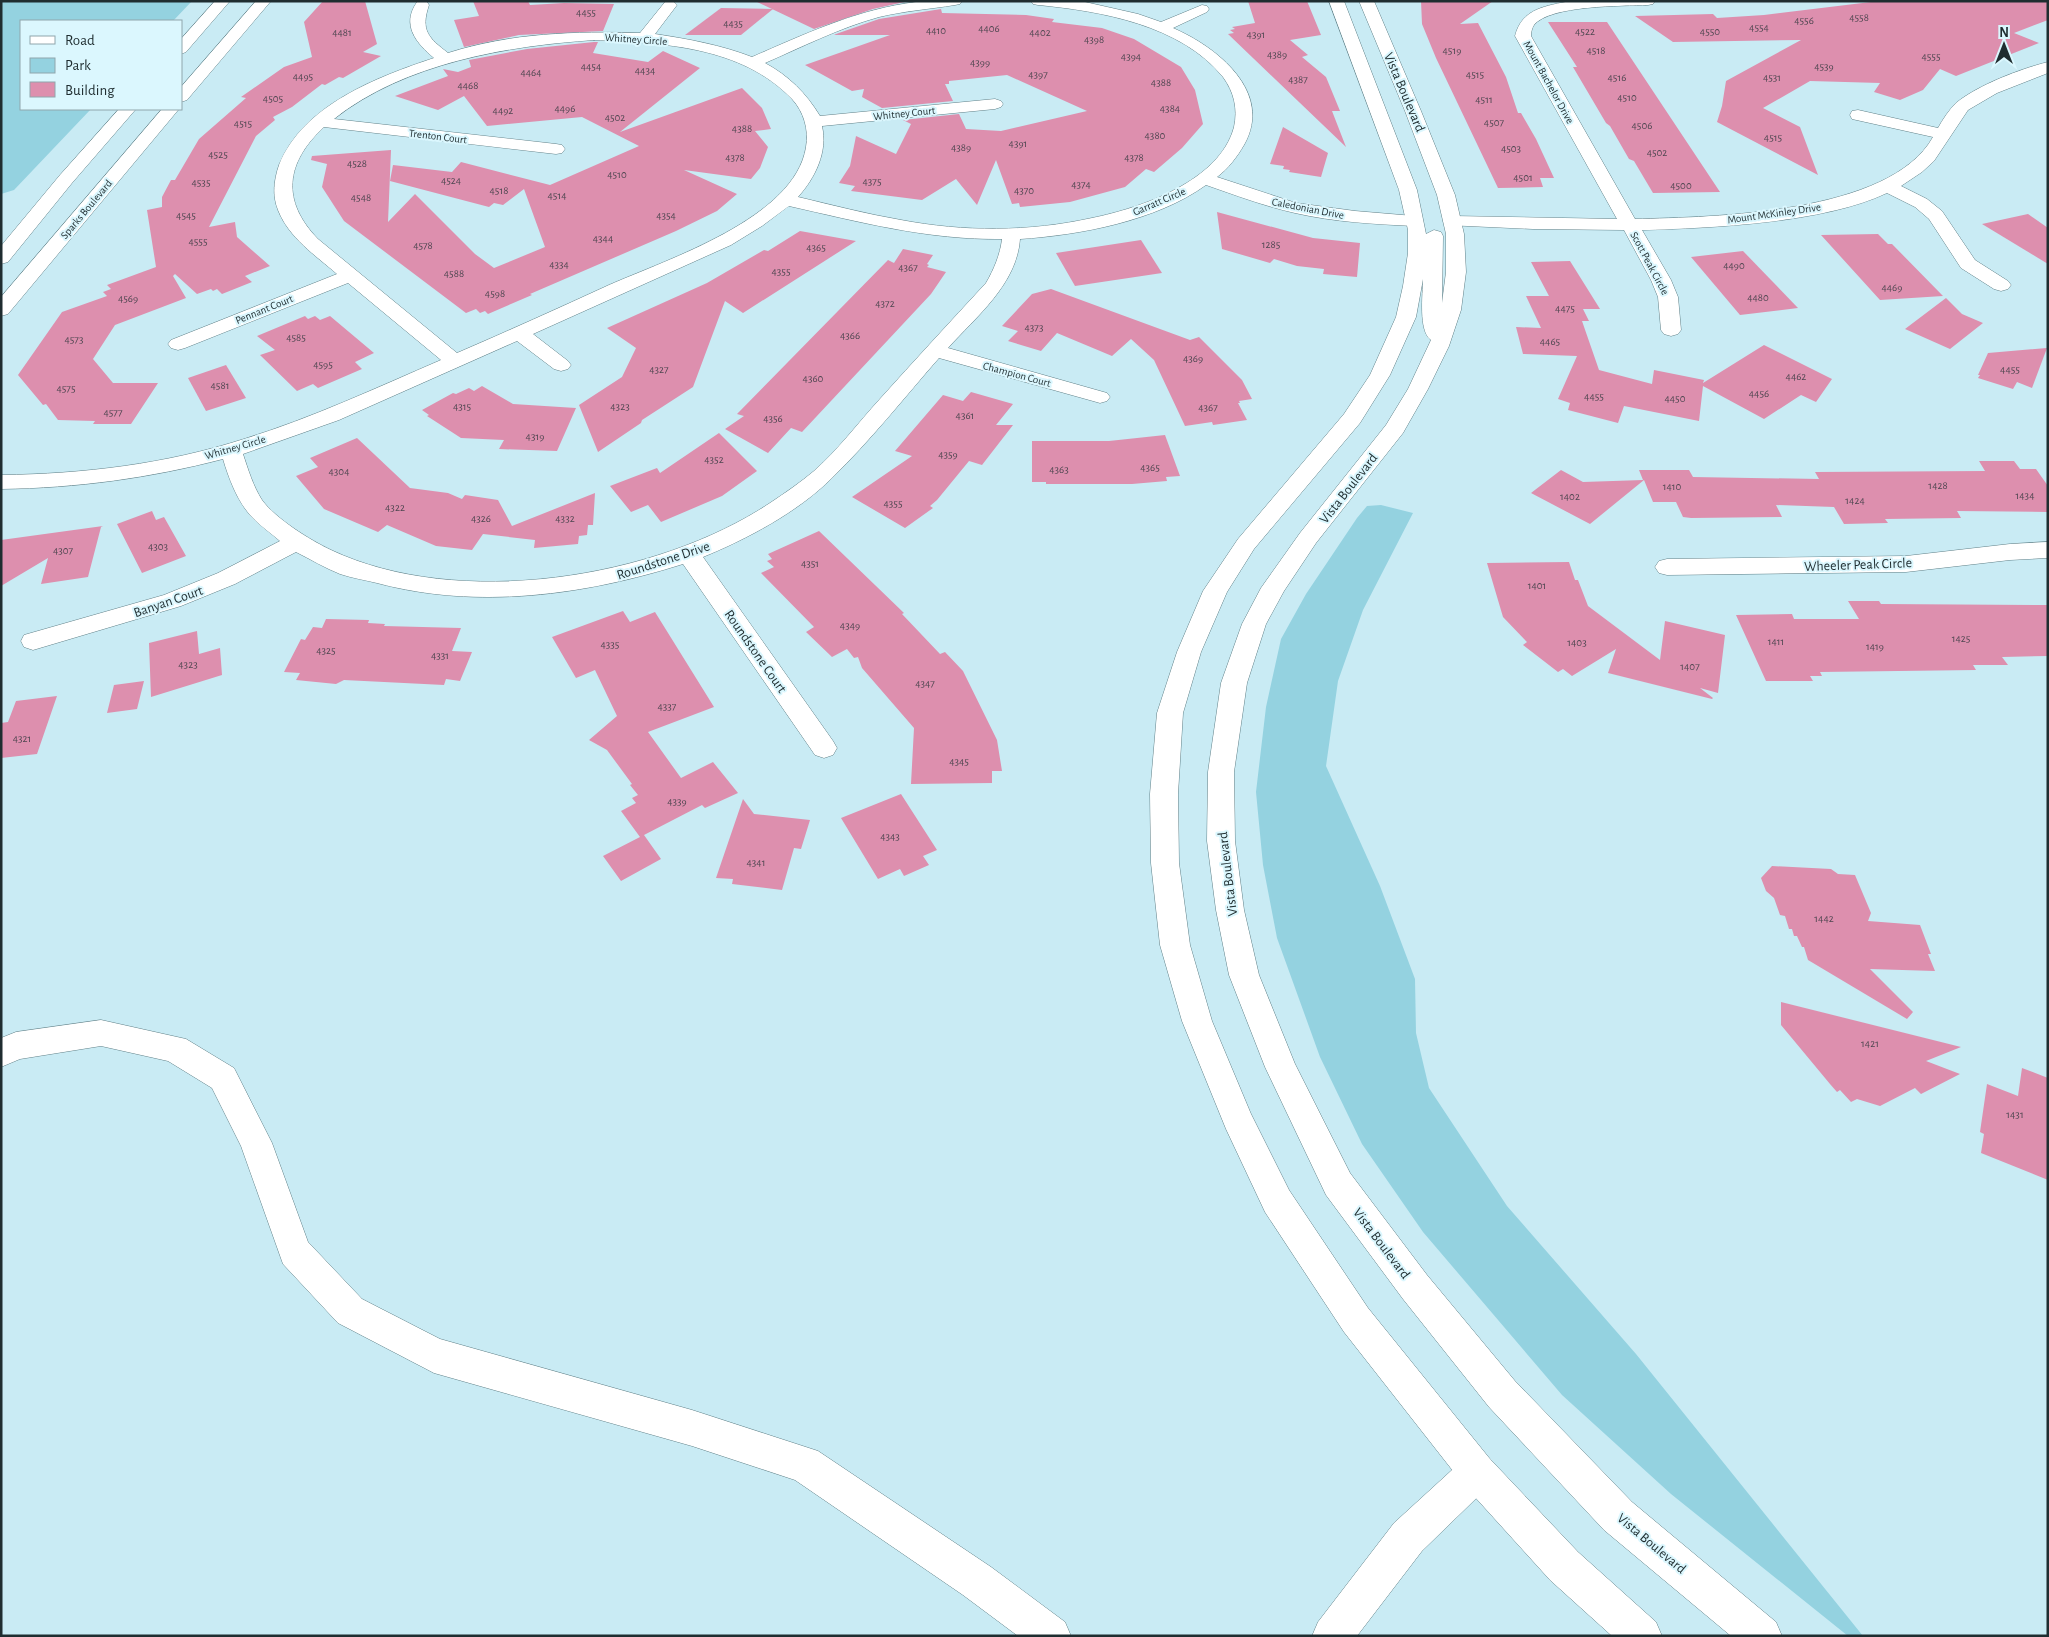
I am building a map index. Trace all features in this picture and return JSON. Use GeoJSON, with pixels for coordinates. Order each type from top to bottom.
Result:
{"type":"FeatureCollection","features":[{"type":"Feature","properties":{"kind":"street"},"geometry":{"type":"LineString","coordinates":[[182,48],[223,1]]}},
{"type":"Feature","properties":{"kind":"street"},"geometry":{"type":"LineString","coordinates":[[182,95],[264,1]]}},
{"type":"Feature","properties":{"kind":"street"},"geometry":{"type":"LineString","coordinates":[[217,56],[266,16],[280,1]]}},
{"type":"Feature","properties":{"kind":"street"},"geometry":{"type":"LineString","coordinates":[[752,63],[832,28],[866,17],[903,8],[955,1]]}},
{"type":"Feature","properties":{"kind":"street","name":"Garratt Circle"},"geometry":{"type":"LineString","coordinates":[[785,200],[902,226],[939,231],[1012,233],[1050,230],[1118,217],[1149,207],[1179,194],[1204,179],[1222,163],[1236,146],[1243,128],[1245,110],[1241,94],[1231,77],[1217,62],[1200,49],[1160,28],[1106,11],[1038,1]]}},
{"type":"Feature","properties":{"kind":"street"},"geometry":{"type":"LineString","coordinates":[[1336,1],[1408,190],[1414,220],[1417,253],[1413,286],[1406,317],[1380,374],[1352,418],[1246,544],[1216,591],[1189,652],[1170,714],[1164,794],[1165,863],[1175,945],[1197,1021],[1237,1120],[1277,1200],[1356,1320],[1477,1472],[1564,1566],[1642,1636]]}},
{"type":"Feature","properties":{"kind":"street","name":"Vista Boulevard"},"geometry":{"type":"LineString","coordinates":[[1366,1],[1434,161],[1446,195],[1455,234],[1456,272],[1451,310],[1440,346],[1418,389],[1395,428],[1308,538],[1273,588],[1254,624],[1234,683],[1221,772],[1221,841],[1230,910],[1244,975],[1281,1067],[1338,1184],[1415,1287],[1502,1394],[1618,1516],[1762,1636]]}},
{"type":"Feature","properties":{"kind":"street","name":"Mount Bachelor Drive"},"geometry":{"type":"LineString","coordinates":[[1630,225],[1523,36],[1522,28],[1525,21],[1532,14],[1559,5],[1648,1]]}},
{"type":"Feature","properties":{"kind":"street"},"geometry":{"type":"LineString","coordinates":[[422,5],[417,16],[417,27],[420,36],[445,59]]}},
{"type":"Feature","properties":{"kind":"street"},"geometry":{"type":"LineString","coordinates":[[644,38],[670,5]]}},
{"type":"Feature","properties":{"kind":"street"},"geometry":{"type":"LineString","coordinates":[[1160,28],[1202,9]]}},
{"type":"Feature","properties":{"kind":"street","name":"Whitney Circle"},"geometry":{"type":"LineString","coordinates":[[1,482],[73,479],[130,471],[231,450],[284,433],[337,413],[519,333],[724,241],[751,226],[785,200],[801,182],[812,162],[816,143],[814,122],[808,106],[780,78],[752,63],[705,47],[644,38],[592,37],[549,39],[484,49],[445,59],[388,80],[361,93],[320,122],[303,140],[290,158],[284,176],[282,194],[288,214],[298,230],[455,361]]}},
{"type":"Feature","properties":{"kind":"street","name":"Mount McKinley Drive"},"geometry":{"type":"LineString","coordinates":[[1452,221],[1630,225],[1743,218],[1807,210],[1845,202],[1888,186],[1927,159],[1950,120],[1963,106],[1981,95],[2048,67]]}},
{"type":"Feature","properties":{"kind":"street","name":"Whitney Court"},"geometry":{"type":"LineString","coordinates":[[814,122],[995,104]]}},
{"type":"Feature","properties":{"kind":"street"},"geometry":{"type":"LineString","coordinates":[[1,258],[66,179],[127,110]]}},
{"type":"Feature","properties":{"kind":"street","name":"Sparks Boulevard"},"geometry":{"type":"LineString","coordinates":[[1,310],[170,110]]}},
{"type":"Feature","properties":{"kind":"street"},"geometry":{"type":"LineString","coordinates":[[1858,115],[1942,134]]}},
{"type":"Feature","properties":{"kind":"street","name":"Trenton Court"},"geometry":{"type":"LineString","coordinates":[[320,122],[556,149]]}},
{"type":"Feature","properties":{"kind":"street","name":"Caledonian Drive"},"geometry":{"type":"LineString","coordinates":[[1204,179],[1296,208],[1339,215],[1434,223],[1432,319],[1440,346]]}},
{"type":"Feature","properties":{"kind":"street"},"geometry":{"type":"LineString","coordinates":[[1888,186],[1921,203],[1936,215],[1968,264],[2001,285]]}},
{"type":"Feature","properties":{"kind":"street","name":"Scott Peak Circle"},"geometry":{"type":"LineString","coordinates":[[1630,225],[1661,280],[1668,297],[1671,330]]}},
{"type":"Feature","properties":{"kind":"street","name":"Roundstone Drive"},"geometry":{"type":"LineString","coordinates":[[231,450],[242,484],[258,510],[282,533],[330,560],[368,574],[408,583],[455,588],[503,590],[557,586],[605,578],[655,566],[688,554],[755,524],[794,499],[824,474],[993,286],[1005,268],[1011,251],[1012,233]]}},
{"type":"Feature","properties":{"kind":"street"},"geometry":{"type":"LineString","coordinates":[[1,267],[21,234]]}},
{"type":"Feature","properties":{"kind":"street","name":"Pennant Court"},"geometry":{"type":"LineString","coordinates":[[178,344],[350,275]]}},
{"type":"Feature","properties":{"kind":"street"},"geometry":{"type":"LineString","coordinates":[[519,333],[561,365]]}},
{"type":"Feature","properties":{"kind":"street","name":"Champion Court"},"geometry":{"type":"LineString","coordinates":[[934,351],[1100,397]]}},
{"type":"Feature","properties":{"kind":"street","name":"Banyan Court"},"geometry":{"type":"LineString","coordinates":[[33,641],[154,607],[209,587],[260,563],[296,542]]}},
{"type":"Feature","properties":{"kind":"street","name":"Wheeler Peak Circle"},"geometry":{"type":"LineString","coordinates":[[1667,566],[1906,564],[2010,552],[2048,550]]}},
{"type":"Feature","properties":{"kind":"street","name":"Roundstone Court"},"geometry":{"type":"LineString","coordinates":[[688,554],[824,748]]}},
{"type":"Feature","properties":{"kind":"street"},"geometry":{"type":"LineString","coordinates":[[1,1053],[16,1046],[102,1033],[175,1049],[223,1078],[256,1143],[295,1252],[350,1311],[434,1355],[692,1428],[805,1464],[977,1580],[1051,1636]]}},
{"type":"Feature","properties":{"kind":"street"},"geometry":{"type":"LineString","coordinates":[[1332,1636],[1408,1538],[1477,1472]]}},
{"type":"Feature","properties":{"kind":"green space"},"geometry":{"type":"Polygon","coordinates":[[[1,1],[192,1],[174,20],[20,20],[20,110],[90,110],[14,190],[1,194],[1,1]]]}},
{"type":"Feature","properties":{"kind":"green space"},"geometry":{"type":"Polygon","coordinates":[[[1381,505],[1413,513],[1363,610],[1338,681],[1326,766],[1380,886],[1415,979],[1416,1033],[1429,1088],[1507,1206],[1636,1354],[1863,1636],[1848,1636],[1671,1494],[1562,1395],[1423,1232],[1362,1144],[1320,1057],[1277,938],[1263,865],[1256,792],[1266,707],[1281,639],[1306,594],[1357,518],[1367,506],[1381,505]]]}},
{"type":"Feature","properties":{"kind":"building"},"geometry":{"type":"Polygon","coordinates":[[[323,1],[365,1],[377,44],[363,52],[381,56],[343,78],[339,77],[325,85],[322,84],[292,107],[273,117],[275,120],[256,136],[209,227],[235,222],[237,237],[270,266],[245,276],[252,282],[222,294],[217,289],[213,291],[211,289],[197,294],[175,274],[173,276],[186,298],[115,325],[93,359],[113,383],[158,383],[131,424],[93,424],[95,421],[58,420],[46,404],[43,405],[18,375],[62,312],[107,296],[103,292],[111,289],[107,285],[156,267],[147,210],[162,207],[162,197],[171,180],[175,180],[199,139],[246,98],[241,97],[284,67],[312,57],[304,22],[323,1]]]}},
{"type":"Feature","properties":{"kind":"building"},"geometry":{"type":"Polygon","coordinates":[[[473,1],[528,1],[530,5],[564,3],[614,4],[603,31],[519,35],[464,47],[454,20],[479,16],[473,1]]]}},
{"type":"Feature","properties":{"kind":"building"},"geometry":{"type":"Polygon","coordinates":[[[755,1],[909,1],[873,9],[814,29],[755,1]]]}},
{"type":"Feature","properties":{"kind":"building"},"geometry":{"type":"Polygon","coordinates":[[[1248,1],[1307,1],[1321,35],[1290,40],[1308,55],[1302,57],[1326,77],[1340,111],[1332,111],[1346,147],[1228,34],[1234,33],[1230,30],[1235,29],[1232,27],[1255,23],[1248,1]]]}},
{"type":"Feature","properties":{"kind":"building"},"geometry":{"type":"Polygon","coordinates":[[[1421,1],[1493,1],[1460,24],[1478,23],[1506,77],[1518,113],[1521,113],[1536,139],[1554,178],[1540,178],[1543,187],[1498,188],[1436,58],[1422,24],[1421,1]]]}},
{"type":"Feature","properties":{"kind":"building"},"geometry":{"type":"Polygon","coordinates":[[[1879,1],[2048,1],[2048,20],[2014,33],[2039,43],[1956,76],[1940,69],[1923,90],[1900,100],[1874,92],[1880,83],[1810,81],[1763,108],[1800,127],[1818,175],[1717,122],[1726,81],[1801,40],[1673,42],[1635,16],[1713,14],[1717,18],[1764,15],[1879,1]]]}},
{"type":"Feature","properties":{"kind":"building"},"geometry":{"type":"Polygon","coordinates":[[[721,8],[773,9],[741,35],[685,35],[721,8]]]}},
{"type":"Feature","properties":{"kind":"building"},"geometry":{"type":"Polygon","coordinates":[[[941,9],[942,13],[1026,15],[1054,19],[1052,22],[1102,28],[1134,39],[1181,67],[1195,90],[1203,124],[1182,148],[1154,172],[1146,169],[1125,187],[1070,202],[1020,207],[1019,203],[1012,204],[996,160],[977,205],[956,179],[922,200],[851,191],[855,186],[839,183],[850,166],[856,136],[896,154],[911,124],[903,120],[959,114],[966,129],[1001,131],[1087,111],[1007,75],[949,81],[949,84],[945,84],[953,101],[882,108],[862,97],[864,89],[852,91],[805,65],[890,35],[834,35],[836,34],[879,19],[941,9]]]}},
{"type":"Feature","properties":{"kind":"building"},"geometry":{"type":"Polygon","coordinates":[[[1548,22],[1607,22],[1720,192],[1653,193],[1634,161],[1629,159],[1610,126],[1606,123],[1573,67],[1577,67],[1548,22]]]}},
{"type":"Feature","properties":{"kind":"building"},"geometry":{"type":"Polygon","coordinates":[[[598,42],[593,53],[648,62],[663,51],[700,68],[620,132],[742,88],[762,108],[771,129],[755,131],[768,147],[760,168],[751,179],[684,170],[737,194],[717,211],[488,314],[485,311],[480,313],[476,309],[466,313],[344,221],[322,187],[327,164],[311,160],[312,156],[391,150],[388,222],[415,194],[475,254],[494,268],[545,247],[524,189],[503,205],[494,203],[489,207],[390,181],[393,165],[452,172],[461,162],[550,185],[639,146],[582,117],[487,126],[464,96],[438,110],[395,96],[448,76],[443,69],[458,72],[471,67],[469,60],[527,49],[598,42]]]}},
{"type":"Feature","properties":{"kind":"building"},"geometry":{"type":"Polygon","coordinates":[[[1283,127],[1328,153],[1321,177],[1289,172],[1290,170],[1283,169],[1284,166],[1270,164],[1283,127]]]}},
{"type":"Feature","properties":{"kind":"building"},"geometry":{"type":"Polygon","coordinates":[[[1217,212],[1313,238],[1360,243],[1357,277],[1323,274],[1324,269],[1297,266],[1274,259],[1270,263],[1222,249],[1217,212]]]}},
{"type":"Feature","properties":{"kind":"building"},"geometry":{"type":"Polygon","coordinates":[[[2028,214],[2048,228],[2048,264],[1982,224],[2028,214]]]}},
{"type":"Feature","properties":{"kind":"building"},"geometry":{"type":"Polygon","coordinates":[[[800,231],[856,241],[743,313],[725,301],[693,387],[642,420],[641,423],[598,452],[579,405],[622,377],[636,348],[607,328],[707,283],[764,250],[768,251],[800,231]]]}},
{"type":"Feature","properties":{"kind":"building"},"geometry":{"type":"Polygon","coordinates":[[[1878,234],[1888,244],[1892,244],[1943,296],[1880,300],[1821,235],[1878,234]]]}},
{"type":"Feature","properties":{"kind":"building"},"geometry":{"type":"Polygon","coordinates":[[[1141,240],[1162,273],[1075,286],[1056,253],[1141,240]]]}},
{"type":"Feature","properties":{"kind":"building"},"geometry":{"type":"Polygon","coordinates":[[[903,249],[933,255],[927,267],[946,272],[931,294],[802,432],[791,428],[768,453],[725,429],[744,416],[737,414],[888,260],[894,263],[903,249]]]}},
{"type":"Feature","properties":{"kind":"building"},"geometry":{"type":"Polygon","coordinates":[[[1743,251],[1798,308],[1740,315],[1691,257],[1743,251]]]}},
{"type":"Feature","properties":{"kind":"building"},"geometry":{"type":"Polygon","coordinates":[[[1570,261],[1600,309],[1583,309],[1589,321],[1582,321],[1599,370],[1652,384],[1654,370],[1704,380],[1703,383],[1764,345],[1832,379],[1816,402],[1801,395],[1764,419],[1703,386],[1699,421],[1624,406],[1618,423],[1568,410],[1570,403],[1558,399],[1577,356],[1523,354],[1516,327],[1541,328],[1526,296],[1549,296],[1531,262],[1570,261]]]}},
{"type":"Feature","properties":{"kind":"building"},"geometry":{"type":"Polygon","coordinates":[[[1051,289],[1190,340],[1199,337],[1242,380],[1252,399],[1239,401],[1240,403],[1238,403],[1247,420],[1213,425],[1212,422],[1185,426],[1154,360],[1131,339],[1112,356],[1057,333],[1041,351],[1008,341],[1018,331],[1002,326],[1032,294],[1051,289]]]}},
{"type":"Feature","properties":{"kind":"building"},"geometry":{"type":"Polygon","coordinates":[[[1946,298],[1962,314],[1983,323],[1950,349],[1905,329],[1946,298]]]}},
{"type":"Feature","properties":{"kind":"building"},"geometry":{"type":"Polygon","coordinates":[[[305,316],[308,319],[315,316],[320,320],[330,316],[374,353],[355,362],[362,369],[318,388],[313,384],[297,391],[260,355],[275,350],[257,336],[305,316]]]}},
{"type":"Feature","properties":{"kind":"building"},"geometry":{"type":"Polygon","coordinates":[[[2047,348],[2032,388],[2017,382],[2013,389],[1978,378],[1988,353],[2047,348]]]}},
{"type":"Feature","properties":{"kind":"building"},"geometry":{"type":"Polygon","coordinates":[[[226,365],[246,398],[206,411],[188,378],[226,365]]]}},
{"type":"Feature","properties":{"kind":"building"},"geometry":{"type":"Polygon","coordinates":[[[482,386],[513,404],[576,408],[557,451],[499,449],[504,440],[461,438],[427,416],[429,415],[422,410],[453,393],[456,394],[469,388],[474,391],[482,386]]]}},
{"type":"Feature","properties":{"kind":"building"},"geometry":{"type":"Polygon","coordinates":[[[971,392],[1013,404],[996,425],[1013,425],[982,465],[969,461],[930,506],[933,508],[905,528],[852,497],[912,456],[895,451],[943,395],[963,401],[971,392]]]}},
{"type":"Feature","properties":{"kind":"building"},"geometry":{"type":"Polygon","coordinates":[[[719,433],[757,471],[722,496],[661,522],[648,505],[631,512],[610,486],[657,468],[660,473],[719,433]]]}},
{"type":"Feature","properties":{"kind":"building"},"geometry":{"type":"Polygon","coordinates":[[[1165,435],[1180,476],[1166,477],[1167,481],[1132,484],[1046,484],[1046,482],[1032,482],[1032,441],[1109,441],[1165,435]]]}},
{"type":"Feature","properties":{"kind":"building"},"geometry":{"type":"Polygon","coordinates":[[[357,438],[410,488],[448,493],[462,499],[465,495],[498,500],[512,526],[595,493],[593,525],[588,525],[587,535],[579,536],[578,544],[534,548],[535,540],[483,534],[472,550],[436,546],[387,525],[378,532],[324,509],[296,476],[318,467],[310,458],[357,438]]]}},
{"type":"Feature","properties":{"kind":"building"},"geometry":{"type":"Polygon","coordinates":[[[1979,461],[2014,461],[2020,469],[2036,469],[2048,486],[2048,512],[1957,511],[1961,518],[1885,519],[1888,523],[1844,524],[1834,507],[1776,505],[1782,517],[1691,518],[1683,517],[1676,502],[1653,502],[1644,480],[1590,524],[1531,493],[1561,470],[1583,482],[1643,480],[1639,470],[1689,470],[1693,477],[1819,479],[1815,472],[1985,471],[1979,461]]]}},
{"type":"Feature","properties":{"kind":"building"},"geometry":{"type":"Polygon","coordinates":[[[152,511],[156,520],[164,517],[186,556],[142,573],[117,524],[152,511]]]}},
{"type":"Feature","properties":{"kind":"building"},"geometry":{"type":"Polygon","coordinates":[[[103,526],[101,527],[88,577],[41,584],[48,558],[1,586],[1,540],[103,526]]]}},
{"type":"Feature","properties":{"kind":"building"},"geometry":{"type":"Polygon","coordinates":[[[819,531],[904,613],[902,614],[940,654],[945,652],[963,671],[997,740],[1002,771],[992,771],[992,783],[911,784],[914,728],[862,668],[858,657],[854,658],[847,649],[832,657],[806,632],[814,627],[761,573],[774,567],[767,561],[772,559],[768,554],[819,531]]]}},
{"type":"Feature","properties":{"kind":"building"},"geometry":{"type":"Polygon","coordinates":[[[1569,562],[1575,580],[1578,580],[1588,606],[1660,660],[1665,621],[1725,635],[1718,693],[1700,688],[1712,699],[1608,673],[1616,649],[1572,676],[1563,669],[1558,672],[1523,645],[1527,642],[1503,617],[1487,563],[1569,562]]]}},
{"type":"Feature","properties":{"kind":"building"},"geometry":{"type":"Polygon","coordinates":[[[1848,601],[1879,601],[1881,604],[2048,605],[2048,656],[2002,657],[2008,665],[1973,665],[1976,670],[1820,672],[1822,676],[1810,676],[1813,681],[1766,681],[1736,615],[1792,614],[1794,619],[1859,619],[1848,601]]]}},
{"type":"Feature","properties":{"kind":"building"},"geometry":{"type":"Polygon","coordinates":[[[623,611],[630,622],[655,612],[714,707],[648,732],[681,778],[713,762],[738,793],[705,808],[702,805],[644,835],[661,859],[621,881],[603,856],[640,837],[621,811],[636,803],[632,798],[638,795],[607,750],[589,740],[617,716],[595,670],[576,678],[552,637],[623,611]]]}},
{"type":"Feature","properties":{"kind":"building"},"geometry":{"type":"Polygon","coordinates":[[[326,619],[369,620],[368,623],[385,624],[384,626],[461,628],[452,651],[472,652],[460,681],[446,679],[444,685],[344,680],[336,684],[296,680],[300,673],[284,672],[301,639],[305,640],[313,627],[322,628],[326,619]]]}},
{"type":"Feature","properties":{"kind":"building"},"geometry":{"type":"Polygon","coordinates":[[[197,631],[199,654],[220,648],[222,675],[151,697],[149,643],[197,631]]]}},
{"type":"Feature","properties":{"kind":"building"},"geometry":{"type":"Polygon","coordinates":[[[144,681],[137,709],[107,713],[114,685],[144,681]]]}},
{"type":"Feature","properties":{"kind":"building"},"geometry":{"type":"Polygon","coordinates":[[[57,696],[37,754],[1,758],[1,723],[8,722],[16,701],[57,696]]]}},
{"type":"Feature","properties":{"kind":"building"},"geometry":{"type":"Polygon","coordinates":[[[901,794],[937,850],[923,856],[929,865],[904,876],[900,869],[878,879],[841,818],[901,794]]]}},
{"type":"Feature","properties":{"kind":"building"},"geometry":{"type":"Polygon","coordinates":[[[743,799],[754,814],[810,820],[801,849],[794,848],[782,890],[732,884],[733,879],[716,878],[743,799]]]}},
{"type":"Feature","properties":{"kind":"building"},"geometry":{"type":"Polygon","coordinates":[[[1772,866],[1831,869],[1838,874],[1855,875],[1871,913],[1868,921],[1920,925],[1935,971],[1870,969],[1913,1012],[1907,1019],[1808,960],[1804,947],[1802,947],[1797,936],[1794,936],[1792,929],[1789,929],[1785,916],[1780,915],[1774,898],[1766,891],[1761,878],[1772,866]]]}},
{"type":"Feature","properties":{"kind":"building"},"geometry":{"type":"Polygon","coordinates":[[[1781,1002],[1961,1047],[1926,1061],[1960,1074],[1921,1094],[1915,1088],[1880,1106],[1857,1099],[1851,1102],[1840,1090],[1837,1092],[1781,1025],[1781,1002]]]}},
{"type":"Feature","properties":{"kind":"building"},"geometry":{"type":"Polygon","coordinates":[[[2022,1068],[2048,1078],[2048,1180],[1981,1153],[1984,1134],[1980,1132],[1987,1084],[2018,1096],[2022,1068]]]}}]}
